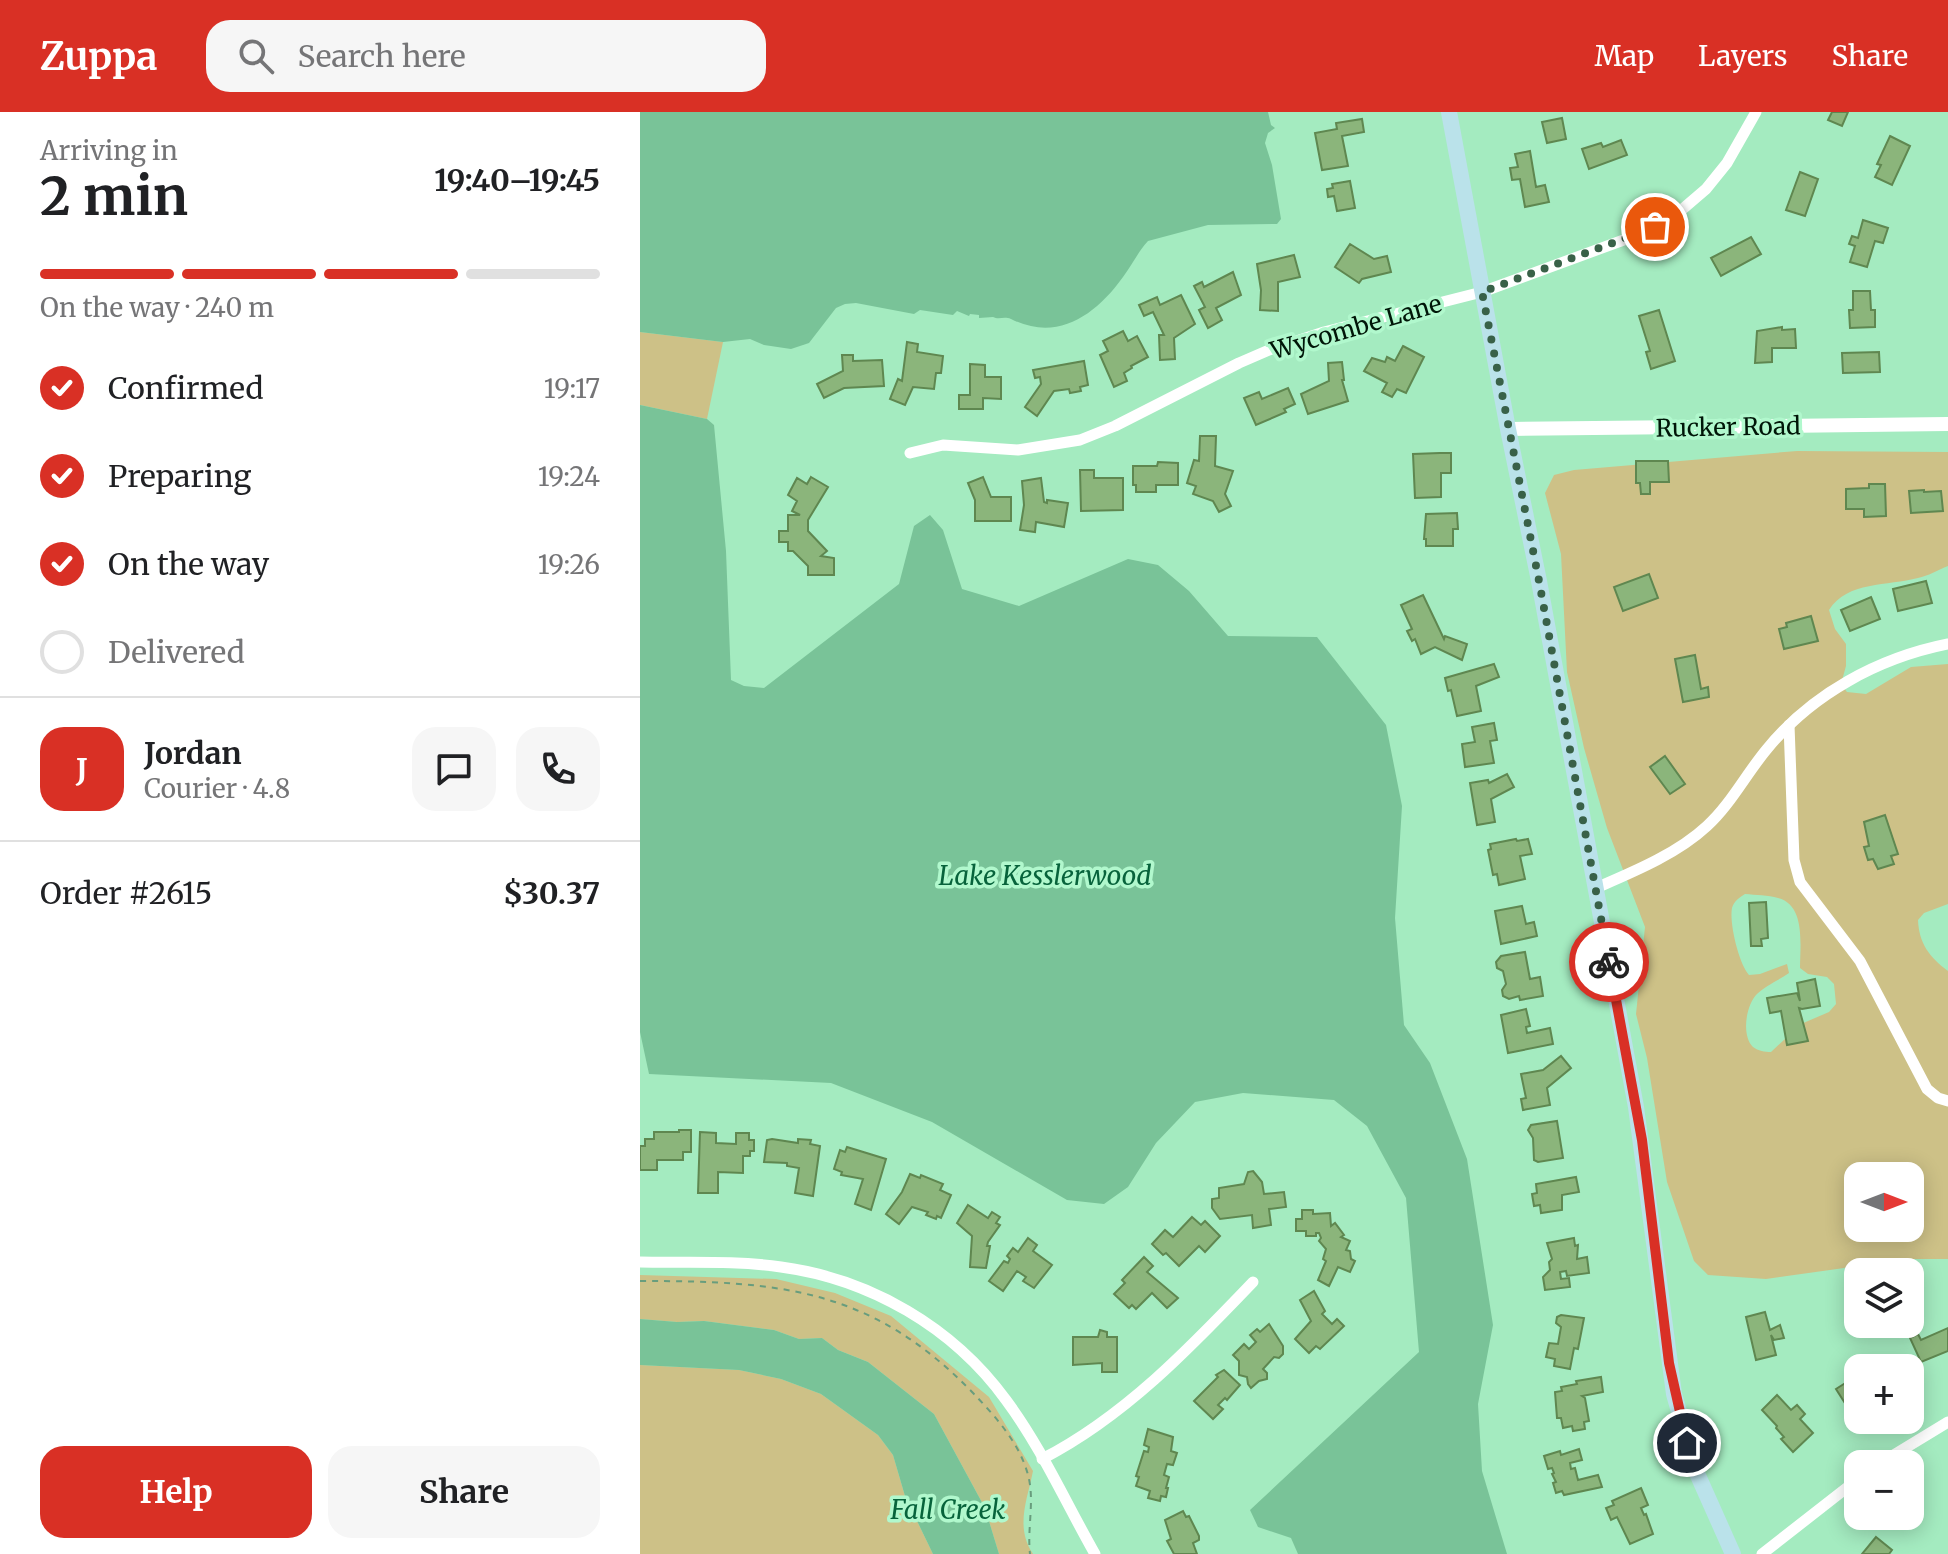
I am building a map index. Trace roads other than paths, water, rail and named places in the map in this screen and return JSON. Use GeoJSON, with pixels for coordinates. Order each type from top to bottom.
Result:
{"type":"FeatureCollection","features":[{"type":"Feature","properties":{"kind":"main road"},"geometry":{"type":"LineString","coordinates":[[1449,112],[1642,1140],[1674,1394],[1696,1471],[1733,1554]]}},
{"type":"Feature","properties":{"kind":"street","name":"Wycombe Lane"},"geometry":{"type":"LineString","coordinates":[[910,453],[943,445],[1018,450],[1074,442],[1103,431],[1227,368],[1278,347],[1324,332],[1482,292],[1631,238],[1678,213],[1698,198],[1719,172],[1756,112]]}},
{"type":"Feature","properties":{"kind":"street","name":"Rucker Road"},"geometry":{"type":"LineString","coordinates":[[1508,429],[1948,424]]}},
{"type":"Feature","properties":{"kind":"street"},"geometry":{"type":"LineString","coordinates":[[1596,888],[1670,852],[1701,831],[1724,809],[1764,752],[1789,725],[1827,694],[1870,669],[1904,655],[1948,644]]}},
{"type":"Feature","properties":{"kind":"street"},"geometry":{"type":"LineString","coordinates":[[1789,725],[1794,860],[1800,882],[1860,961],[1927,1089],[1948,1101]]}},
{"type":"Feature","properties":{"kind":"street"},"geometry":{"type":"LineString","coordinates":[[640,1262],[780,1267],[835,1278],[881,1297],[939,1332],[981,1370],[1012,1409],[1095,1554]]}},
{"type":"Feature","properties":{"kind":"street"},"geometry":{"type":"LineString","coordinates":[[1042,1459],[1070,1445],[1105,1421],[1184,1352],[1253,1282]]}},
{"type":"Feature","properties":{"kind":"street"},"geometry":{"type":"LineString","coordinates":[[1902,1450],[1948,1422]]}},
{"type":"Feature","properties":{"kind":"street"},"geometry":{"type":"LineString","coordinates":[[1762,1554],[1844,1490]]}},
{"type":"Feature","properties":{"kind":"water"},"geometry":{"type":"Polygon","coordinates":[[[640,112],[1268,112],[1271,125],[1275,128],[1268,133],[1265,143],[1281,219],[1277,224],[1208,225],[1148,241],[1100,303],[1074,321],[1059,326],[1044,328],[1008,318],[979,318],[979,315],[969,316],[957,311],[953,315],[920,310],[914,314],[856,303],[836,308],[809,343],[791,349],[764,345],[750,339],[723,342],[640,332],[640,112]]]}},
{"type":"Feature","properties":{"kind":"water","name":"Lake Kesslerwood"},"geometry":{"type":"Polygon","coordinates":[[[640,405],[707,419],[714,425],[726,551],[731,680],[744,686],[764,688],[899,584],[914,526],[930,515],[943,530],[962,589],[1019,606],[1128,559],[1158,565],[1189,591],[1228,636],[1317,637],[1386,725],[1402,806],[1395,918],[1404,1025],[1430,1063],[1467,1159],[1493,1325],[1478,1404],[1482,1471],[1507,1554],[1298,1554],[1291,1538],[1258,1527],[1250,1510],[1419,1352],[1406,1198],[1367,1126],[1334,1100],[1243,1093],[1195,1102],[1156,1143],[1128,1187],[1104,1204],[1067,1200],[932,1122],[831,1083],[649,1074],[640,1032],[640,405]]]}},
{"type":"Feature","properties":{"kind":"water","name":"Fall Creek"},"geometry":{"type":"Polygon","coordinates":[[[640,1319],[704,1321],[774,1330],[799,1339],[822,1338],[838,1350],[868,1362],[934,1414],[985,1508],[999,1554],[933,1554],[905,1496],[893,1455],[878,1435],[821,1394],[781,1379],[739,1370],[640,1365],[640,1319]]]}}]}
